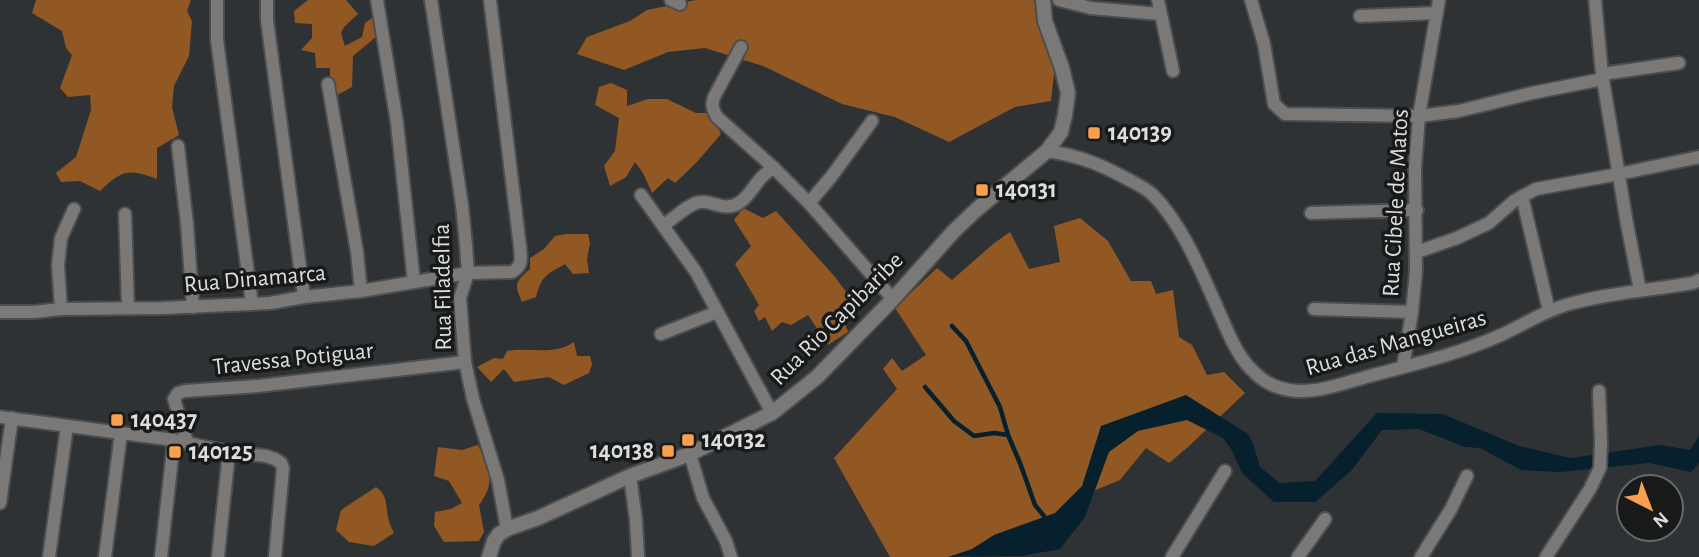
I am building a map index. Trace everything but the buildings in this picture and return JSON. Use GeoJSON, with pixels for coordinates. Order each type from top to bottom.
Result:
{"type":"FeatureCollection","features":[{"type":"Feature","properties":{"kind":"street"},"geometry":{"type":"LineString","coordinates":[[217,0],[217,40],[252,304]]}},
{"type":"Feature","properties":{"kind":"street"},"geometry":{"type":"LineString","coordinates":[[267,0],[267,20],[304,297]]}},
{"type":"Feature","properties":{"kind":"street"},"geometry":{"type":"LineString","coordinates":[[377,0],[397,123],[414,282]]}},
{"type":"Feature","properties":{"kind":"street","name":"Rua Filadelfia"},"geometry":{"type":"LineString","coordinates":[[431,0],[462,205],[468,273],[460,298],[465,362],[498,480],[507,529]]}},
{"type":"Feature","properties":{"kind":"street","name":"Rua Dinamarca"},"geometry":{"type":"LineString","coordinates":[[0,312],[270,303],[468,273],[512,272],[520,267],[520,247],[490,0]]}},
{"type":"Feature","properties":{"kind":"street"},"geometry":{"type":"LineString","coordinates":[[1043,0],[1045,20],[1068,93],[1061,132],[1047,151]]}},
{"type":"Feature","properties":{"kind":"street"},"geometry":{"type":"LineString","coordinates":[[1059,0],[1091,8],[1160,14]]}},
{"type":"Feature","properties":{"kind":"street"},"geometry":{"type":"LineString","coordinates":[[1157,0],[1173,71]]}},
{"type":"Feature","properties":{"kind":"street"},"geometry":{"type":"LineString","coordinates":[[1251,0],[1264,44],[1274,104],[1284,114],[1440,115],[1602,77],[1679,63]]}},
{"type":"Feature","properties":{"kind":"street"},"geometry":{"type":"LineString","coordinates":[[1595,0],[1602,77],[1640,290]]}},
{"type":"Feature","properties":{"kind":"street"},"geometry":{"type":"LineString","coordinates":[[1360,16],[1438,6]]}},
{"type":"Feature","properties":{"kind":"street","name":"Rua Cibele de Matos"},"geometry":{"type":"LineString","coordinates":[[1403,367],[1412,312],[1417,252],[1415,168],[1419,116],[1438,6]]}},
{"type":"Feature","properties":{"kind":"street"},"geometry":{"type":"LineString","coordinates":[[741,47],[712,104],[718,117],[774,167],[809,203],[893,299]]}},
{"type":"Feature","properties":{"kind":"street"},"geometry":{"type":"LineString","coordinates":[[328,84],[362,291]]}},
{"type":"Feature","properties":{"kind":"street"},"geometry":{"type":"LineString","coordinates":[[809,203],[872,121]]}},
{"type":"Feature","properties":{"kind":"street"},"geometry":{"type":"LineString","coordinates":[[178,146],[193,307]]}},
{"type":"Feature","properties":{"kind":"street","name":"Rua Rio Capibaribe"},"geometry":{"type":"LineString","coordinates":[[507,529],[690,454],[772,413],[817,377],[975,210],[1047,151]]}},
{"type":"Feature","properties":{"kind":"street","name":"Rua das Mangueiras"},"geometry":{"type":"LineString","coordinates":[[1047,151],[1074,155],[1094,162],[1152,193],[1193,255],[1235,347],[1254,373],[1269,384],[1283,389],[1300,391],[1323,388],[1465,350],[1549,311],[1573,303],[1699,280]]}},
{"type":"Feature","properties":{"kind":"street"},"geometry":{"type":"LineString","coordinates":[[1417,252],[1489,223],[1522,196],[1536,189],[1699,157]]}},
{"type":"Feature","properties":{"kind":"street"},"geometry":{"type":"LineString","coordinates":[[664,225],[698,202],[709,202],[723,207],[737,204],[750,192],[759,178],[774,167]]}},
{"type":"Feature","properties":{"kind":"street"},"geometry":{"type":"LineString","coordinates":[[641,195],[696,272],[772,413]]}},
{"type":"Feature","properties":{"kind":"street"},"geometry":{"type":"LineString","coordinates":[[1522,196],[1549,311]]}},
{"type":"Feature","properties":{"kind":"street"},"geometry":{"type":"LineString","coordinates":[[61,309],[58,265],[61,238],[74,209]]}},
{"type":"Feature","properties":{"kind":"street"},"geometry":{"type":"LineString","coordinates":[[1311,213],[1417,210]]}},
{"type":"Feature","properties":{"kind":"street"},"geometry":{"type":"LineString","coordinates":[[125,214],[128,307]]}},
{"type":"Feature","properties":{"kind":"street"},"geometry":{"type":"LineString","coordinates":[[1314,309],[1412,312]]}},
{"type":"Feature","properties":{"kind":"street"},"geometry":{"type":"LineString","coordinates":[[662,334],[717,312]]}},
{"type":"Feature","properties":{"kind":"street","name":"Travessa Potiguar"},"geometry":{"type":"LineString","coordinates":[[187,442],[174,399],[178,393],[465,362]]}},
{"type":"Feature","properties":{"kind":"street"},"geometry":{"type":"LineString","coordinates":[[1546,557],[1600,468],[1599,391]]}},
{"type":"Feature","properties":{"kind":"street"},"geometry":{"type":"LineString","coordinates":[[0,503],[6,418],[187,442],[229,452],[266,456],[275,458],[283,468],[275,557]]}},
{"type":"Feature","properties":{"kind":"street"},"geometry":{"type":"LineString","coordinates":[[49,557],[67,426]]}},
{"type":"Feature","properties":{"kind":"street"},"geometry":{"type":"LineString","coordinates":[[105,557],[121,433]]}},
{"type":"Feature","properties":{"kind":"street"},"geometry":{"type":"LineString","coordinates":[[160,557],[173,440]]}},
{"type":"Feature","properties":{"kind":"street"},"geometry":{"type":"LineString","coordinates":[[218,557],[229,452]]}},
{"type":"Feature","properties":{"kind":"street"},"geometry":{"type":"LineString","coordinates":[[690,454],[703,498],[726,541],[731,557]]}},
{"type":"Feature","properties":{"kind":"street"},"geometry":{"type":"LineString","coordinates":[[1172,557],[1226,471]]}},
{"type":"Feature","properties":{"kind":"street"},"geometry":{"type":"LineString","coordinates":[[1421,557],[1451,509],[1467,475]]}},
{"type":"Feature","properties":{"kind":"street"},"geometry":{"type":"LineString","coordinates":[[630,477],[638,557]]}},
{"type":"Feature","properties":{"kind":"street"},"geometry":{"type":"LineString","coordinates":[[1298,557],[1325,519]]}},
{"type":"Feature","properties":{"kind":"street"},"geometry":{"type":"LineString","coordinates":[[489,557],[494,541],[507,529]]}},
{"type":"Feature","properties":{"kind":"shaded area"},"geometry":{"type":"Polygon","coordinates":[[[36,0],[191,0],[187,11],[192,21],[189,56],[174,86],[172,107],[179,135],[157,148],[157,179],[139,173],[126,173],[100,191],[80,181],[61,182],[56,173],[76,157],[91,110],[90,95],[68,97],[60,88],[72,55],[66,48],[62,31],[32,13],[36,0]]]}},
{"type":"Feature","properties":{"kind":"shaded area"},"geometry":{"type":"Polygon","coordinates":[[[308,0],[346,0],[358,14],[341,33],[345,46],[362,37],[365,23],[373,17],[377,36],[353,56],[352,87],[330,99],[330,68],[316,68],[315,53],[301,50],[312,38],[312,24],[295,23],[294,11],[308,0]]]}},
{"type":"Feature","properties":{"kind":"shaded area"},"geometry":{"type":"Polygon","coordinates":[[[696,0],[1048,0],[1058,39],[1051,101],[1015,107],[949,142],[895,117],[842,104],[763,66],[705,48],[668,52],[624,70],[577,54],[587,37],[630,21],[647,10],[696,0]]]}},
{"type":"Feature","properties":{"kind":"shaded area"},"geometry":{"type":"Polygon","coordinates":[[[611,83],[627,90],[627,106],[648,99],[667,99],[696,113],[710,113],[721,134],[675,183],[668,178],[652,193],[635,162],[626,177],[610,186],[604,166],[615,151],[619,118],[595,105],[599,87],[611,83]]]}},
{"type":"Feature","properties":{"kind":"shaded area"},"geometry":{"type":"Polygon","coordinates":[[[743,208],[763,218],[776,211],[835,277],[853,301],[844,310],[848,332],[828,345],[808,315],[791,325],[782,322],[772,331],[765,317],[759,321],[754,311],[759,305],[735,264],[751,246],[734,220],[743,208]]]}},
{"type":"Feature","properties":{"kind":"shaded area"},"geometry":{"type":"Polygon","coordinates":[[[1080,218],[1108,241],[1131,281],[1151,281],[1156,294],[1173,290],[1179,337],[1192,345],[1207,375],[1224,372],[1245,393],[1169,463],[1146,448],[1120,480],[1071,500],[1063,518],[969,557],[890,557],[834,458],[897,389],[883,369],[892,358],[902,371],[926,355],[895,308],[937,268],[952,280],[1010,232],[1029,269],[1060,262],[1054,226],[1080,218]]]}},
{"type":"Feature","properties":{"kind":"shaded area"},"geometry":{"type":"Polygon","coordinates":[[[588,234],[589,273],[573,274],[565,264],[546,276],[536,297],[522,302],[517,284],[530,269],[530,258],[544,249],[555,236],[588,234]]]}},
{"type":"Feature","properties":{"kind":"shaded area"},"geometry":{"type":"Polygon","coordinates":[[[574,342],[577,356],[590,356],[592,364],[589,373],[564,385],[549,377],[514,382],[504,369],[491,382],[477,367],[494,358],[503,359],[507,351],[558,349],[574,342]]]}},
{"type":"Feature","properties":{"kind":"shaded area"},"geometry":{"type":"Polygon","coordinates":[[[478,445],[489,475],[488,489],[479,505],[484,532],[479,541],[444,542],[434,526],[435,512],[451,509],[462,503],[449,481],[434,476],[438,447],[462,450],[478,445]]]}},
{"type":"Feature","properties":{"kind":"shaded area"},"geometry":{"type":"Polygon","coordinates":[[[376,487],[385,498],[394,533],[374,546],[349,542],[336,530],[341,510],[376,487]]]}},
{"type":"Feature","properties":{"kind":"water"},"geometry":{"type":"Polygon","coordinates":[[[1186,395],[1248,434],[1260,467],[1280,483],[1315,481],[1377,413],[1443,414],[1519,446],[1571,458],[1660,445],[1690,450],[1699,436],[1699,463],[1691,472],[1649,463],[1561,472],[1521,470],[1480,448],[1465,447],[1419,429],[1382,430],[1351,471],[1315,502],[1274,502],[1242,473],[1223,438],[1187,420],[1138,431],[1109,452],[1085,517],[1060,549],[1022,556],[948,557],[972,549],[994,535],[1055,513],[1082,486],[1101,426],[1186,395]]]}},
{"type":"Feature","properties":{"kind":"waterway"},"geometry":{"type":"LineString","coordinates":[[952,326],[966,341],[1000,407],[1035,505],[1048,521]]}},
{"type":"Feature","properties":{"kind":"waterway"},"geometry":{"type":"LineString","coordinates":[[925,387],[954,421],[974,436],[994,433],[1008,435]]}},
{"type":"Feature","properties":{"kind":"place","name":"140139"},"geometry":{"type":"Point","coordinates":[1094,133]}},
{"type":"Feature","properties":{"kind":"place","name":"140131"},"geometry":{"type":"Point","coordinates":[982,190]}},
{"type":"Feature","properties":{"kind":"place","name":"140437"},"geometry":{"type":"Point","coordinates":[117,420]}},
{"type":"Feature","properties":{"kind":"place","name":"140132"},"geometry":{"type":"Point","coordinates":[688,440]}},
{"type":"Feature","properties":{"kind":"place","name":"140138"},"geometry":{"type":"Point","coordinates":[668,451]}},
{"type":"Feature","properties":{"kind":"place","name":"140125"},"geometry":{"type":"Point","coordinates":[175,452]}}]}
